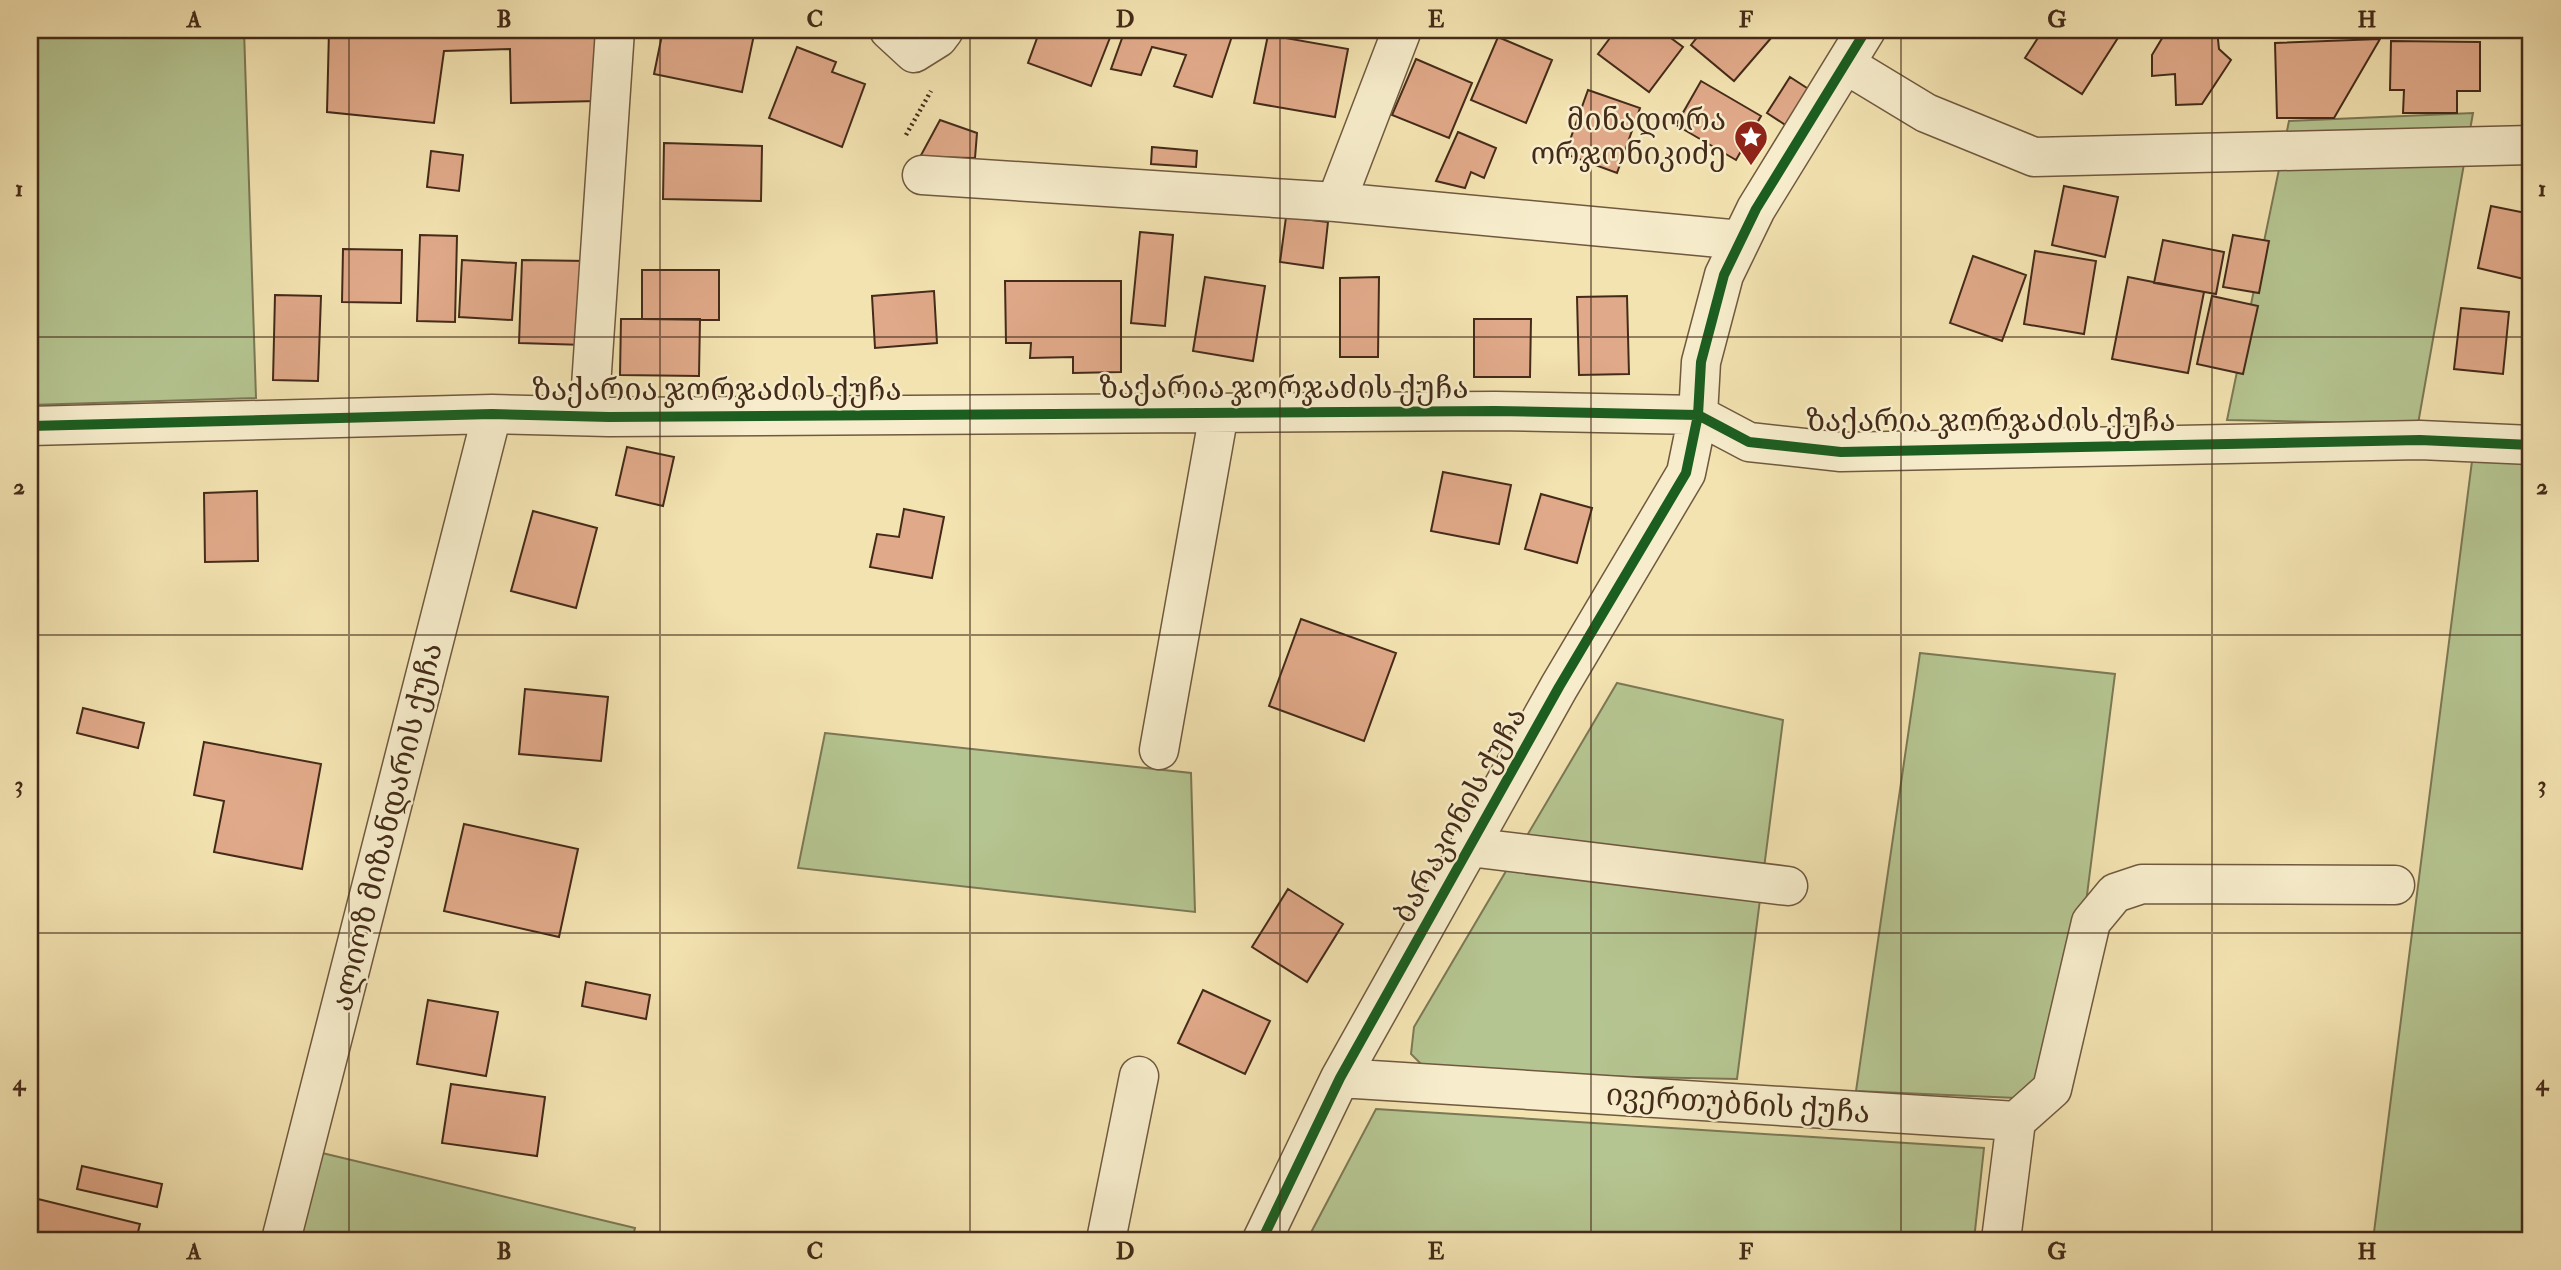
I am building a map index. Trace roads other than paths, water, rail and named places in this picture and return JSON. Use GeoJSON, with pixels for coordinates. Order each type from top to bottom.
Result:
{"type":"FeatureCollection","features":[{"type":"Feature","properties":{"kind":"street"},"geometry":{"type":"LineString","coordinates":[[589,416],[615,30]]}},
{"type":"Feature","properties":{"kind":"street"},"geometry":{"type":"LineString","coordinates":[[901,41],[938,38],[944,30]]}},
{"type":"Feature","properties":{"kind":"street"},"geometry":{"type":"LineString","coordinates":[[1336,202],[1402,30]]}},
{"type":"Feature","properties":{"kind":"street","name":"ბარაკონის ქუჩა"},"geometry":{"type":"LineString","coordinates":[[1262,1240],[1340,1078],[1559,687],[1686,473],[1698,415],[1700,362],[1724,275],[1756,209],[1866,30]]}},
{"type":"Feature","properties":{"kind":"street"},"geometry":{"type":"LineString","coordinates":[[1845,64],[1926,113],[2034,156],[2531,145]]}},
{"type":"Feature","properties":{"kind":"street"},"geometry":{"type":"LineString","coordinates":[[922,175],[1336,202],[1741,240]]}},
{"type":"Feature","properties":{"kind":"street","name":"ზაქარია ჯორჯაძის ქუჩა"},"geometry":{"type":"LineString","coordinates":[[30,426],[492,414],[589,416],[1495,411],[1698,415],[1749,442],[1841,452],[2420,440],[2531,445]]}},
{"type":"Feature","properties":{"kind":"street"},"geometry":{"type":"LineString","coordinates":[[1159,750],[1219,413]]}},
{"type":"Feature","properties":{"kind":"street","name":"ალიოზ მიზანდარის ქუჩა"},"geometry":{"type":"LineString","coordinates":[[281,1240],[492,414]]}},
{"type":"Feature","properties":{"kind":"street"},"geometry":{"type":"LineString","coordinates":[[1469,847],[1788,886]]}},
{"type":"Feature","properties":{"kind":"street"},"geometry":{"type":"LineString","coordinates":[[2001,1240],[2016,1121],[2052,1089],[2091,922],[2116,892],[2142,884],[2395,886]]}},
{"type":"Feature","properties":{"kind":"street"},"geometry":{"type":"LineString","coordinates":[[1107,1240],[1139,1076]]}},
{"type":"Feature","properties":{"kind":"street","name":"ივერთუბნის ქუჩა"},"geometry":{"type":"LineString","coordinates":[[1340,1078],[2016,1121]]}},
{"type":"Feature","properties":{"kind":"place","name":"მინადორა ორჯონიკიძე"},"geometry":{"type":"Point","coordinates":[1751,167]}}]}
